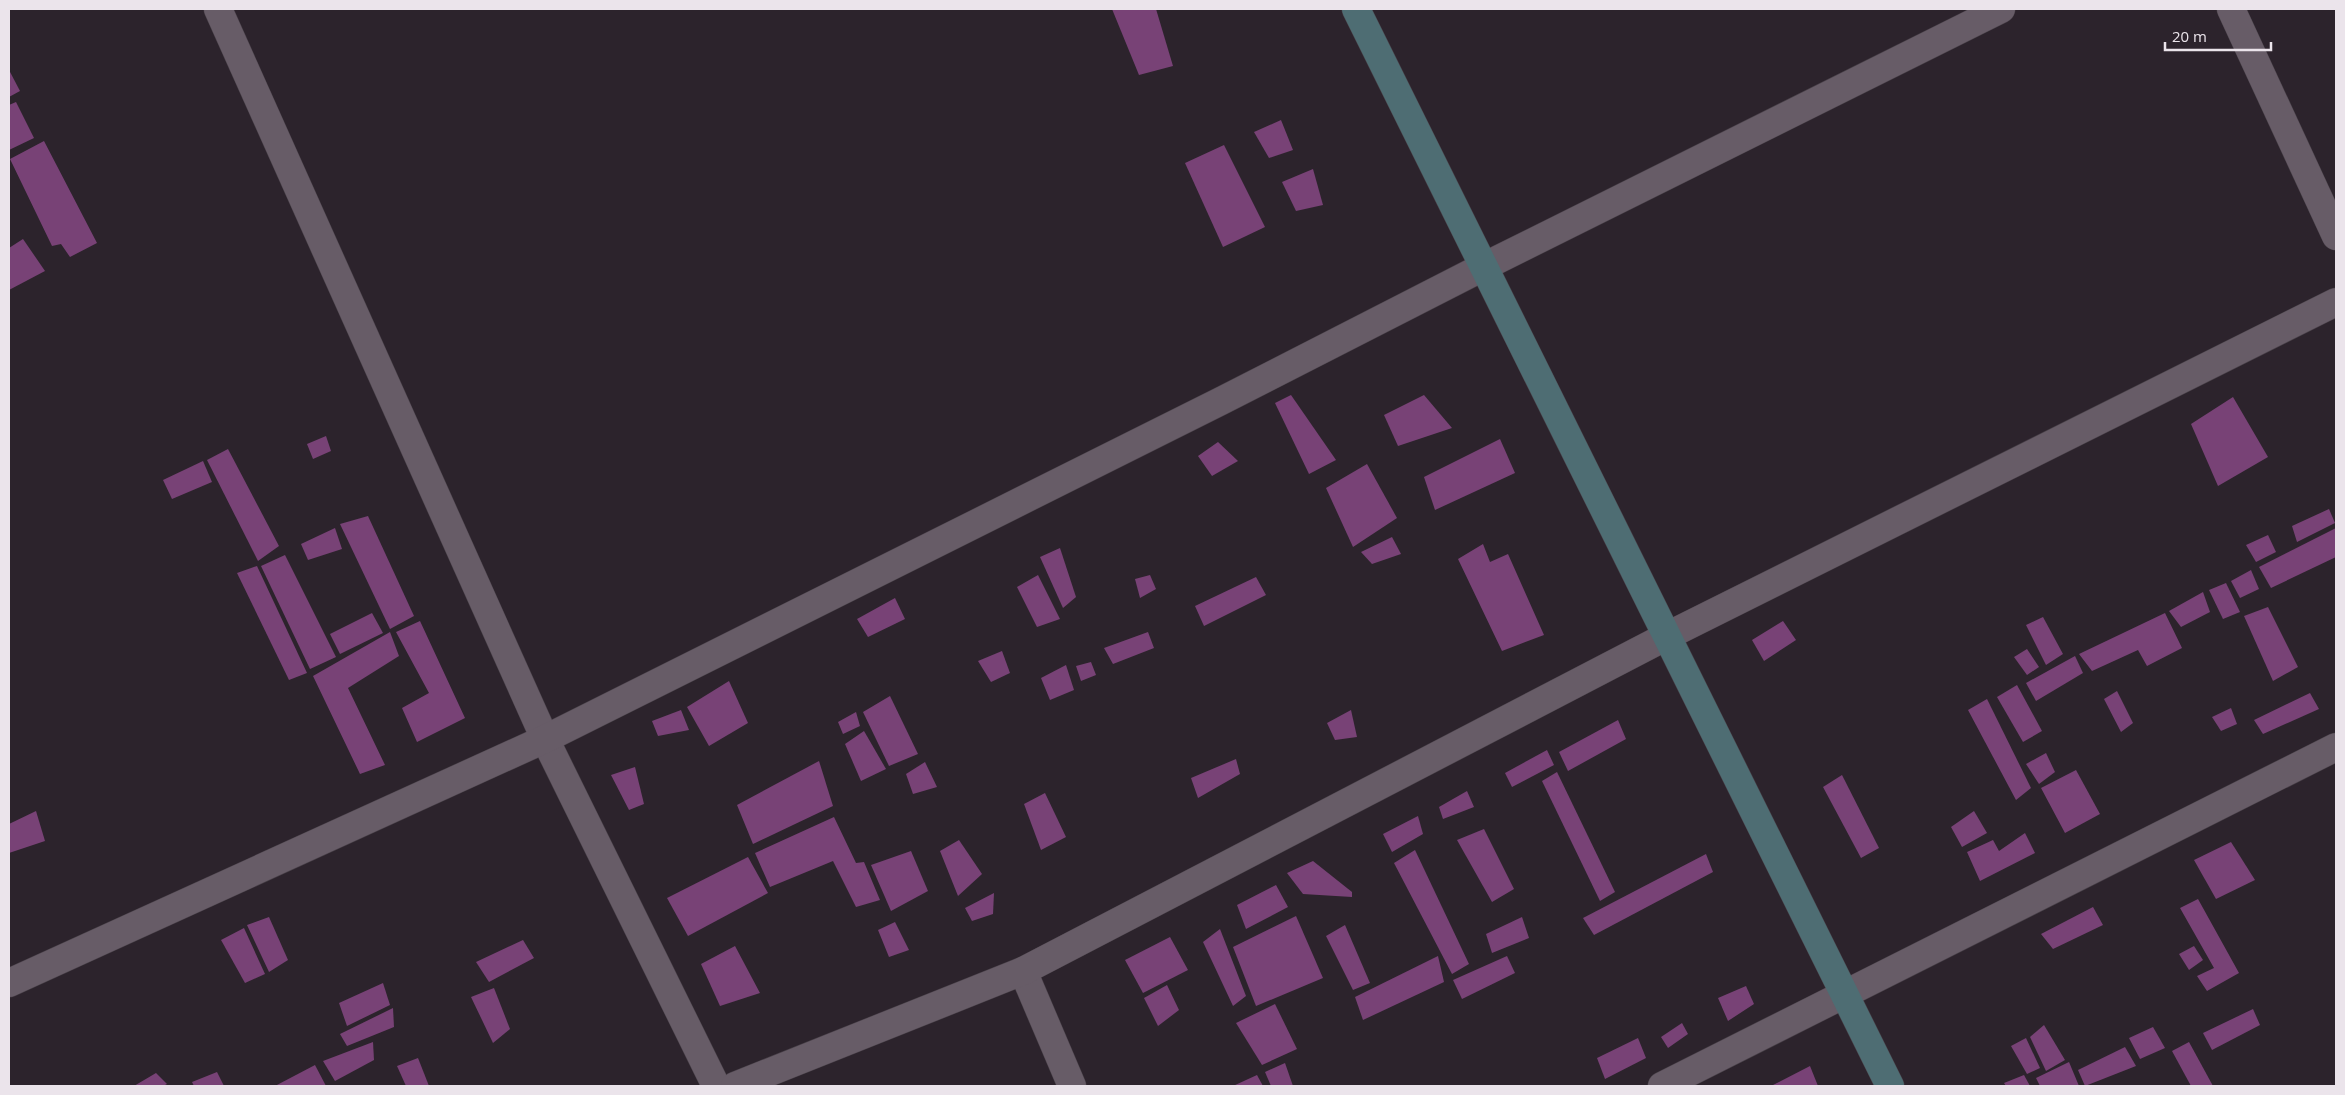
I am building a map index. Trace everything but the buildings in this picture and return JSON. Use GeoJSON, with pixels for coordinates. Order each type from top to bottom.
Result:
{"type":"FeatureCollection","features":[{"type":"Feature","properties":{"kind":"street"},"geometry":{"type":"LineString","coordinates":[[218,9],[545,739],[716,1086]]}},
{"type":"Feature","properties":{"kind":"street"},"geometry":{"type":"LineString","coordinates":[[1356,9],[1890,1086]]}},
{"type":"Feature","properties":{"kind":"street"},"geometry":{"type":"LineString","coordinates":[[9,984],[545,739],[1222,401],[1483,267],[2001,9]]}},
{"type":"Feature","properties":{"kind":"street"},"geometry":{"type":"LineString","coordinates":[[2231,9],[2336,236]]}},
{"type":"Feature","properties":{"kind":"street"},"geometry":{"type":"LineString","coordinates":[[735,1086],[1023,971],[1667,636],[2336,302]]}},
{"type":"Feature","properties":{"kind":"street"},"geometry":{"type":"LineString","coordinates":[[1662,1086],[1845,996],[2336,747]]}},
{"type":"Feature","properties":{"kind":"street"},"geometry":{"type":"LineString","coordinates":[[1023,971],[1072,1086]]}}]}
